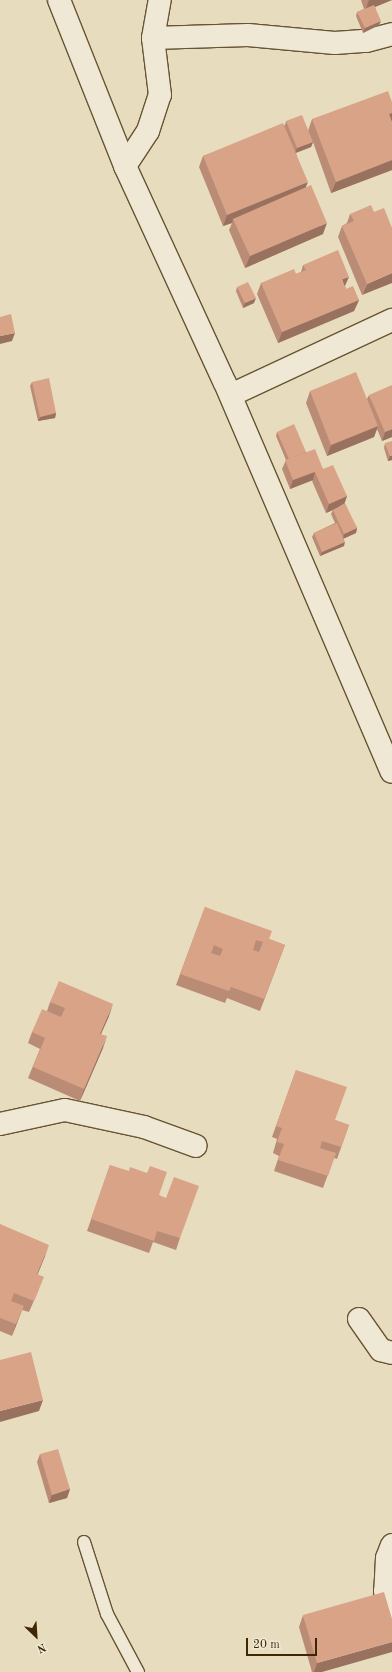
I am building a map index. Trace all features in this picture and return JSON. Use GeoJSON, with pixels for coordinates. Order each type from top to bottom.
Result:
{"type":"FeatureCollection","features":[{"type":"Feature","properties":{"kind":"street"},"geometry":{"type":"LineString","coordinates":[[59,0],[125,166],[230,396],[392,772]]}},
{"type":"Feature","properties":{"kind":"street"},"geometry":{"type":"LineString","coordinates":[[125,166],[148,131],[160,95],[153,38],[160,0]]}},
{"type":"Feature","properties":{"kind":"street"},"geometry":{"type":"LineString","coordinates":[[153,38],[248,35],[335,43],[366,41],[392,34]]}},
{"type":"Feature","properties":{"kind":"street"},"geometry":{"type":"LineString","coordinates":[[230,396],[392,320]]}},
{"type":"Feature","properties":{"kind":"street"},"geometry":{"type":"LineString","coordinates":[[0,1124],[66,1110],[144,1127],[196,1146]]}},
{"type":"Feature","properties":{"kind":"street"},"geometry":{"type":"LineString","coordinates":[[359,1319],[381,1350],[392,1354]]}},
{"type":"Feature","properties":{"kind":"street"},"geometry":{"type":"LineString","coordinates":[[392,1544],[387,1558],[385,1591],[392,1624]]}},
{"type":"Feature","properties":{"kind":"lane"},"geometry":{"type":"LineString","coordinates":[[84,1542],[107,1614],[138,1672]]}},
{"type":"Feature","properties":{"kind":"building"},"geometry":{"type":"Polygon","coordinates":[[[374,5],[381,21],[365,28],[357,12],[374,5]]]}},
{"type":"Feature","properties":{"kind":"building"},"geometry":{"type":"Polygon","coordinates":[[[388,91],[392,102],[392,113],[389,114],[392,122],[392,160],[336,182],[312,119],[388,91]]]}},
{"type":"Feature","properties":{"kind":"building"},"geometry":{"type":"Polygon","coordinates":[[[302,115],[313,142],[297,148],[286,121],[302,115]]]}},
{"type":"Feature","properties":{"kind":"building"},"geometry":{"type":"Polygon","coordinates":[[[283,123],[308,182],[227,215],[203,156],[283,123]]]}},
{"type":"Feature","properties":{"kind":"building"},"geometry":{"type":"Polygon","coordinates":[[[311,185],[327,223],[250,256],[233,219],[311,185]]]}},
{"type":"Feature","properties":{"kind":"building"},"geometry":{"type":"Polygon","coordinates":[[[371,205],[374,212],[384,208],[392,228],[392,273],[367,284],[342,226],[354,221],[350,214],[371,205]]]}},
{"type":"Feature","properties":{"kind":"building"},"geometry":{"type":"Polygon","coordinates":[[[338,250],[349,277],[342,279],[346,289],[353,286],[359,300],[282,332],[261,283],[294,269],[296,274],[306,270],[303,265],[338,250]]]}},
{"type":"Feature","properties":{"kind":"building"},"geometry":{"type":"Polygon","coordinates":[[[248,282],[256,298],[245,303],[237,287],[248,282]]]}},
{"type":"Feature","properties":{"kind":"building"},"geometry":{"type":"Polygon","coordinates":[[[11,314],[15,333],[0,336],[0,317],[11,314]]]}},
{"type":"Feature","properties":{"kind":"building"},"geometry":{"type":"Polygon","coordinates":[[[356,372],[378,426],[331,445],[310,391],[356,372]]]}},
{"type":"Feature","properties":{"kind":"building"},"geometry":{"type":"Polygon","coordinates":[[[49,378],[56,413],[40,417],[32,382],[49,378]]]}},
{"type":"Feature","properties":{"kind":"building"},"geometry":{"type":"Polygon","coordinates":[[[392,385],[392,429],[385,432],[369,395],[392,385]]]}},
{"type":"Feature","properties":{"kind":"building"},"geometry":{"type":"Polygon","coordinates":[[[294,424],[306,452],[289,459],[277,432],[294,424]]]}},
{"type":"Feature","properties":{"kind":"building"},"geometry":{"type":"Polygon","coordinates":[[[392,441],[392,456],[390,456],[385,443],[392,441]]]}},
{"type":"Feature","properties":{"kind":"building"},"geometry":{"type":"Polygon","coordinates":[[[315,449],[323,469],[333,465],[347,496],[329,504],[315,472],[320,470],[293,480],[285,460],[315,449]]]}},
{"type":"Feature","properties":{"kind":"building"},"geometry":{"type":"Polygon","coordinates":[[[345,503],[357,528],[344,534],[333,510],[345,503]]]}},
{"type":"Feature","properties":{"kind":"building"},"geometry":{"type":"Polygon","coordinates":[[[337,523],[345,542],[322,552],[314,533],[337,523]]]}},
{"type":"Feature","properties":{"kind":"building"},"geometry":{"type":"Polygon","coordinates":[[[205,907],[272,931],[269,939],[285,945],[264,999],[231,987],[229,991],[180,974],[205,907]],[[256,940],[253,950],[259,952],[263,942],[256,940]],[[214,945],[211,953],[220,956],[223,949],[214,945]]]}},
{"type":"Feature","properties":{"kind":"building"},"geometry":{"type":"Polygon","coordinates":[[[59,981],[113,1004],[100,1034],[107,1036],[84,1089],[33,1067],[45,1038],[32,1032],[42,1009],[61,1017],[65,1008],[50,1002],[59,981]]]}},
{"type":"Feature","properties":{"kind":"building"},"geometry":{"type":"Polygon","coordinates":[[[296,1070],[347,1087],[335,1120],[349,1125],[341,1147],[322,1141],[320,1148],[336,1153],[328,1176],[278,1160],[284,1144],[277,1142],[282,1128],[276,1126],[296,1070]]]}},
{"type":"Feature","properties":{"kind":"building"},"geometry":{"type":"Polygon","coordinates":[[[110,1165],[129,1171],[130,1167],[147,1173],[150,1166],[167,1172],[159,1195],[166,1198],[174,1177],[199,1186],[180,1238],[157,1231],[154,1241],[91,1219],[110,1165]]]}},
{"type":"Feature","properties":{"kind":"building"},"geometry":{"type":"Polygon","coordinates":[[[0,1224],[49,1245],[37,1274],[44,1277],[34,1301],[14,1293],[11,1301],[24,1306],[16,1324],[0,1318],[0,1224]]]}},
{"type":"Feature","properties":{"kind":"building"},"geometry":{"type":"Polygon","coordinates":[[[31,1352],[43,1400],[0,1411],[0,1360],[31,1352]]]}},
{"type":"Feature","properties":{"kind":"building"},"geometry":{"type":"Polygon","coordinates":[[[58,1449],[70,1489],[52,1495],[40,1454],[58,1449]]]}},
{"type":"Feature","properties":{"kind":"building"},"geometry":{"type":"Polygon","coordinates":[[[384,1592],[392,1619],[392,1642],[317,1663],[303,1615],[384,1592]]]}}]}
